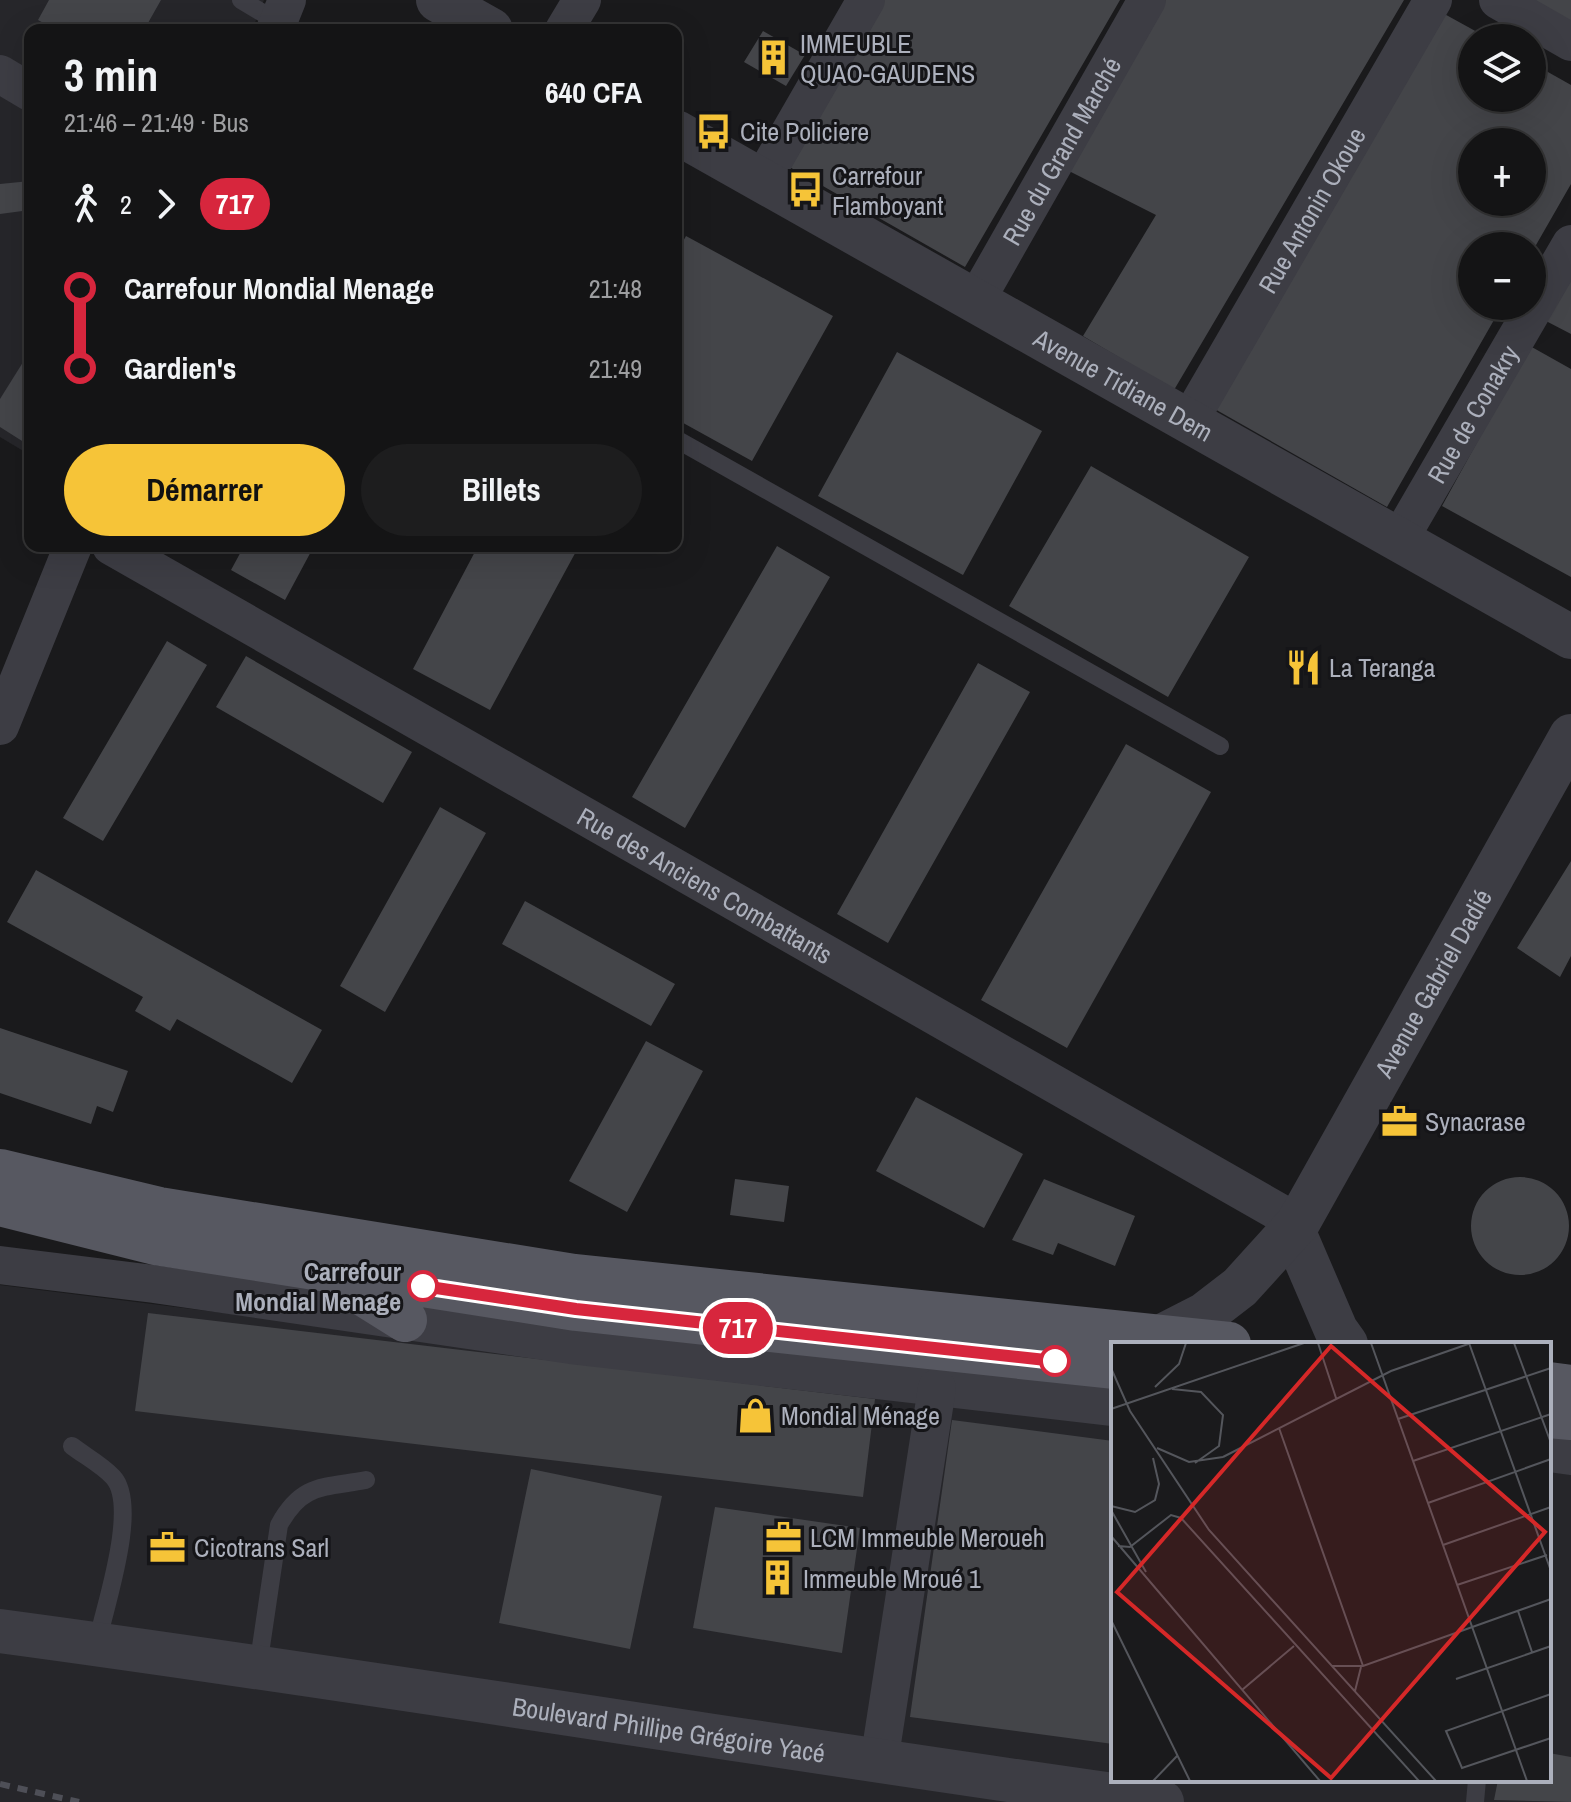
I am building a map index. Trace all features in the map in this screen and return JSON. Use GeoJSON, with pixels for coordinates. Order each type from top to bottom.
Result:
{"type":"FeatureCollection","features":[{"type":"Feature","properties":{"kind":"main road"},"geometry":{"type":"LineString","coordinates":[[0,1171],[159,1209],[574,1276],[1212,1342]]}},
{"type":"Feature","properties":{"kind":"main road"},"geometry":{"type":"LineString","coordinates":[[0,1204],[155,1243],[576,1309],[1111,1367]]}},
{"type":"Feature","properties":{"kind":"main road"},"geometry":{"type":"LineString","coordinates":[[325,1270],[405,1320]]}},
{"type":"Feature","properties":{"kind":"main road"},"geometry":{"type":"LineString","coordinates":[[1551,1384],[1571,1387]]}},
{"type":"Feature","properties":{"kind":"main road"},"geometry":{"type":"LineString","coordinates":[[1551,1416],[1571,1418]]}},
{"type":"Feature","properties":{"kind":"street"},"geometry":{"type":"LineString","coordinates":[[438,0],[480,24]]}},
{"type":"Feature","properties":{"kind":"street"},"geometry":{"type":"LineString","coordinates":[[568,24],[582,0]]}},
{"type":"Feature","properties":{"kind":"street"},"geometry":{"type":"LineString","coordinates":[[763,179],[866,0]]}},
{"type":"Feature","properties":{"kind":"street","name":"Rue du Grand Marché"},"geometry":{"type":"LineString","coordinates":[[975,302],[1147,0]]}},
{"type":"Feature","properties":{"kind":"street","name":"Rue Antonin Okoue"},"geometry":{"type":"LineString","coordinates":[[1189,421],[1433,0]]}},
{"type":"Feature","properties":{"kind":"street"},"geometry":{"type":"LineString","coordinates":[[1498,0],[1571,42]]}},
{"type":"Feature","properties":{"kind":"street"},"geometry":{"type":"LineString","coordinates":[[0,74],[24,88]]}},
{"type":"Feature","properties":{"kind":"street","name":"Avenue Tidiane Dem"},"geometry":{"type":"LineString","coordinates":[[682,135],[1571,637]]}},
{"type":"Feature","properties":{"kind":"street","name":"Rue de Conakry"},"geometry":{"type":"LineString","coordinates":[[1399,540],[1571,244]]}},
{"type":"Feature","properties":{"kind":"street"},"geometry":{"type":"LineString","coordinates":[[0,726],[71,552]]}},
{"type":"Feature","properties":{"kind":"street","name":"Rue des Anciens Combattants"},"geometry":{"type":"LineString","coordinates":[[121,552],[1296,1226]]}},
{"type":"Feature","properties":{"kind":"street","name":"Avenue Gabriel Dadié"},"geometry":{"type":"LineString","coordinates":[[1162,1336],[1205,1314],[1240,1287],[1296,1226],[1571,736]]}},
{"type":"Feature","properties":{"kind":"street"},"geometry":{"type":"LineString","coordinates":[[1296,1226],[1336,1330],[1345,1342]]}},
{"type":"Feature","properties":{"kind":"street"},"geometry":{"type":"LineString","coordinates":[[0,1265],[571,1345],[1111,1407]]}},
{"type":"Feature","properties":{"kind":"street"},"geometry":{"type":"LineString","coordinates":[[879,1762],[937,1388]]}},
{"type":"Feature","properties":{"kind":"street"},"geometry":{"type":"LineString","coordinates":[[1551,1453],[1571,1456]]}},
{"type":"Feature","properties":{"kind":"street","name":"Boulevard Phillipe Grégoire Yacé"},"geometry":{"type":"LineString","coordinates":[[0,1600],[177,1655]]}},
{"type":"Feature","properties":{"kind":"street","name":"Boulevard Phillipe Grégoire Yacé"},"geometry":{"type":"LineString","coordinates":[[0,1631],[1162,1802]]}},
{"type":"Feature","properties":{"kind":"lane"},"geometry":{"type":"LineString","coordinates":[[241,0],[280,17]]}},
{"type":"Feature","properties":{"kind":"lane"},"geometry":{"type":"LineString","coordinates":[[682,442],[1220,746]]}},
{"type":"Feature","properties":{"kind":"lane"},"geometry":{"type":"LineString","coordinates":[[72,1446],[115,1478],[120,1493],[124,1527],[100,1631]]}},
{"type":"Feature","properties":{"kind":"lane"},"geometry":{"type":"LineString","coordinates":[[258,1667],[279,1525],[288,1509],[308,1491],[366,1480]]}},
{"type":"Feature","properties":{"kind":"lane"},"geometry":{"type":"LineString","coordinates":[[1475,1802],[1477,1782]]}},
{"type":"Feature","properties":{"kind":"shaded area"},"geometry":{"type":"Polygon","coordinates":[[[0,0],[264,0],[254,24],[24,24],[24,451],[0,437],[0,0]]]}},
{"type":"Feature","properties":{"kind":"shaded area"},"geometry":{"type":"Polygon","coordinates":[[[0,1285],[962,1405],[1111,1421],[1111,1782],[1551,1782],[1551,1469],[1571,1471],[1571,1802],[0,1802],[0,1285]]]}},
{"type":"Feature","properties":{"kind":"building"},"geometry":{"type":"Polygon","coordinates":[[[49,0],[161,0],[147,24],[45,24],[38,20],[49,0]]]}},
{"type":"Feature","properties":{"kind":"building"},"geometry":{"type":"Polygon","coordinates":[[[881,0],[1120,0],[965,267],[786,165],[881,0]]]}},
{"type":"Feature","properties":{"kind":"building"},"geometry":{"type":"Polygon","coordinates":[[[1166,0],[1404,0],[1174,390],[1083,336],[1156,215],[1067,170],[1166,0]]]}},
{"type":"Feature","properties":{"kind":"building"},"geometry":{"type":"Polygon","coordinates":[[[1523,0],[1571,0],[1571,28],[1523,0]]]}},
{"type":"Feature","properties":{"kind":"building"},"geometry":{"type":"Polygon","coordinates":[[[1439,11],[1463,24],[1458,24],[1458,112],[1546,112],[1546,71],[1571,85],[1571,184],[1543,232],[1458,232],[1458,320],[1494,320],[1387,507],[1213,408],[1439,11]]]}},
{"type":"Feature","properties":{"kind":"building","name":"IMMEUBLE QUAO-GAUDENS"},"geometry":{"type":"Polygon","coordinates":[[[763,31],[805,55],[786,86],[744,62],[763,31]]]}},
{"type":"Feature","properties":{"kind":"building"},"geometry":{"type":"Polygon","coordinates":[[[24,182],[24,211],[0,214],[0,184],[24,182]]]}},
{"type":"Feature","properties":{"kind":"building"},"geometry":{"type":"Polygon","coordinates":[[[686,236],[833,316],[752,461],[682,422],[682,243],[686,236]]]}},
{"type":"Feature","properties":{"kind":"building"},"geometry":{"type":"Polygon","coordinates":[[[1571,275],[1571,334],[1546,321],[1571,275]]]}},
{"type":"Feature","properties":{"kind":"building"},"geometry":{"type":"Polygon","coordinates":[[[1530,346],[1571,369],[1571,577],[1442,506],[1530,346]]]}},
{"type":"Feature","properties":{"kind":"building"},"geometry":{"type":"Polygon","coordinates":[[[897,352],[1042,431],[963,575],[818,496],[897,352]]]}},
{"type":"Feature","properties":{"kind":"building"},"geometry":{"type":"Polygon","coordinates":[[[24,361],[24,442],[0,427],[0,399],[24,361]]]}},
{"type":"Feature","properties":{"kind":"building"},"geometry":{"type":"Polygon","coordinates":[[[1091,466],[1249,557],[1168,697],[1009,606],[1091,466]]]}},
{"type":"Feature","properties":{"kind":"building"},"geometry":{"type":"Polygon","coordinates":[[[777,546],[830,577],[685,828],[632,797],[777,546]]]}},
{"type":"Feature","properties":{"kind":"building"},"geometry":{"type":"Polygon","coordinates":[[[241,552],[311,552],[285,600],[231,570],[241,552]]]}},
{"type":"Feature","properties":{"kind":"building"},"geometry":{"type":"Polygon","coordinates":[[[475,552],[576,552],[490,710],[413,669],[475,552]]]}},
{"type":"Feature","properties":{"kind":"building"},"geometry":{"type":"Polygon","coordinates":[[[167,641],[207,665],[103,841],[63,818],[167,641]]]}},
{"type":"Feature","properties":{"kind":"building"},"geometry":{"type":"Polygon","coordinates":[[[246,656],[412,752],[383,803],[216,707],[246,656]]]}},
{"type":"Feature","properties":{"kind":"building"},"geometry":{"type":"Polygon","coordinates":[[[978,663],[1030,692],[888,943],[837,914],[978,663]]]}},
{"type":"Feature","properties":{"kind":"building"},"geometry":{"type":"Polygon","coordinates":[[[1126,744],[1211,792],[1067,1048],[981,1000],[1126,744]]]}},
{"type":"Feature","properties":{"kind":"building"},"geometry":{"type":"Polygon","coordinates":[[[440,807],[486,833],[385,1012],[340,986],[440,807]]]}},
{"type":"Feature","properties":{"kind":"building"},"geometry":{"type":"Polygon","coordinates":[[[1571,861],[1571,956],[1560,977],[1517,948],[1571,861]]]}},
{"type":"Feature","properties":{"kind":"building"},"geometry":{"type":"Polygon","coordinates":[[[36,870],[322,1030],[292,1083],[177,1019],[170,1031],[135,1011],[143,997],[7,922],[36,870]]]}},
{"type":"Feature","properties":{"kind":"building"},"geometry":{"type":"Polygon","coordinates":[[[525,901],[675,984],[651,1026],[502,944],[525,901]]]}},
{"type":"Feature","properties":{"kind":"building"},"geometry":{"type":"Polygon","coordinates":[[[0,1028],[128,1071],[113,1112],[97,1106],[91,1124],[0,1093],[0,1028]]]}},
{"type":"Feature","properties":{"kind":"building"},"geometry":{"type":"Polygon","coordinates":[[[646,1041],[703,1071],[627,1212],[569,1181],[646,1041]]]}},
{"type":"Feature","properties":{"kind":"building"},"geometry":{"type":"Polygon","coordinates":[[[916,1097],[1023,1154],[984,1228],[876,1171],[916,1097]]]}},
{"type":"Feature","properties":{"kind":"building"},"geometry":{"type":"Polygon","coordinates":[[[1520,1177],[1539,1180],[1555,1191],[1566,1207],[1569,1226],[1566,1245],[1555,1261],[1539,1272],[1520,1275],[1501,1272],[1485,1261],[1474,1245],[1471,1226],[1474,1207],[1485,1191],[1501,1180],[1520,1177]]]}},
{"type":"Feature","properties":{"kind":"building"},"geometry":{"type":"Polygon","coordinates":[[[735,1179],[789,1186],[784,1222],[730,1215],[735,1179]]]}},
{"type":"Feature","properties":{"kind":"building"},"geometry":{"type":"Polygon","coordinates":[[[1044,1179],[1135,1216],[1115,1266],[1058,1243],[1053,1255],[1012,1240],[1044,1179]]]}},
{"type":"Feature","properties":{"kind":"building"},"geometry":{"type":"Polygon","coordinates":[[[148,1313],[875,1399],[863,1497],[135,1411],[148,1313]]]}},
{"type":"Feature","properties":{"kind":"building"},"geometry":{"type":"Polygon","coordinates":[[[952,1420],[1111,1441],[1111,1744],[910,1717],[952,1420]]]}},
{"type":"Feature","properties":{"kind":"building"},"geometry":{"type":"Polygon","coordinates":[[[531,1469],[662,1496],[630,1649],[499,1623],[531,1469]]]}},
{"type":"Feature","properties":{"kind":"building","name":"Immeuble Mroué 1"},"geometry":{"type":"Polygon","coordinates":[[[715,1507],[860,1528],[842,1653],[693,1628],[715,1507]]]}},
{"type":"Feature","properties":{"kind":"building"},"geometry":{"type":"Polygon","coordinates":[[[1551,1753],[1571,1757],[1571,1802],[1494,1800],[1498,1782],[1551,1782],[1551,1753]]]}},
{"type":"Feature","properties":{"kind":"railway"},"geometry":{"type":"LineString","coordinates":[[0,1784],[79,1802]]}},
{"type":"Feature","properties":{"kind":"bus line","name":"717"},"geometry":{"type":"LineString","coordinates":[[423,1286],[576,1309],[1055,1361]]}},
{"type":"Feature","properties":{"kind":"place","name":"IMMEUBLE QUAO-GAUDENS"},"geometry":{"type":"Point","coordinates":[774,58]}},
{"type":"Feature","properties":{"kind":"place","name":"Cite Policiere"},"geometry":{"type":"Point","coordinates":[714,131]}},
{"type":"Feature","properties":{"kind":"place","name":"Carrefour Flamboyant"},"geometry":{"type":"Point","coordinates":[806,190]}},
{"type":"Feature","properties":{"kind":"place","name":"La Teranga"},"geometry":{"type":"Point","coordinates":[1303,667]}},
{"type":"Feature","properties":{"kind":"place","name":"Synacrase"},"geometry":{"type":"Point","coordinates":[1399,1121]}},
{"type":"Feature","properties":{"kind":"place","name":"Carrefour Mondial Menage"},"geometry":{"type":"Point","coordinates":[423,1286]}},
{"type":"Feature","properties":{"kind":"place","name":"Mondial Ménage"},"geometry":{"type":"Point","coordinates":[755,1415]}},
{"type":"Feature","properties":{"kind":"place","name":"LCM Immeuble Meroueh"},"geometry":{"type":"Point","coordinates":[784,1537]}},
{"type":"Feature","properties":{"kind":"place","name":"Cicotrans Sarl"},"geometry":{"type":"Point","coordinates":[168,1547]}},
{"type":"Feature","properties":{"kind":"place","name":"Immeuble Mroué 1"},"geometry":{"type":"Point","coordinates":[777,1578]}}]}
